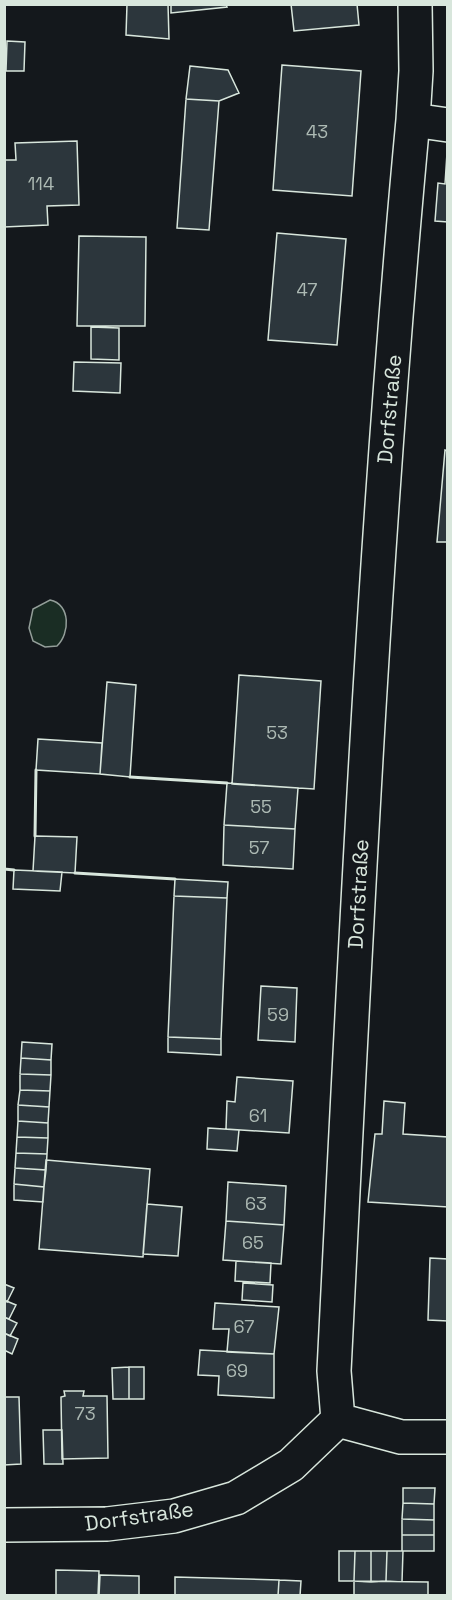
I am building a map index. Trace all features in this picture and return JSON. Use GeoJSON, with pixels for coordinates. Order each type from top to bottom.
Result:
{"type":"FeatureCollection","features":[{"type":"Feature","properties":{"kind":"street","name":"Dorfstraße"},"geometry":{"type":"LineString","coordinates":[[4,1525],[107,1524],[174,1516],[236,1498],[291,1465],[338,1420],[334,1371],[377,556],[414,120],[415,4]]}},
{"type":"Feature","properties":{"kind":"street"},"geometry":{"type":"LineString","coordinates":[[414,120],[447,125]]}},
{"type":"Feature","properties":{"kind":"street"},"geometry":{"type":"LineString","coordinates":[[338,1420],[401,1437],[447,1437]]}},
{"type":"Feature","properties":{"kind":"green space"},"geometry":{"type":"Polygon","coordinates":[[[50,600],[62,607],[66,627],[57,646],[45,647],[33,641],[29,628],[33,609],[50,600]]]}},
{"type":"Feature","properties":{"kind":"building"},"geometry":{"type":"Polygon","coordinates":[[[127,4],[168,4],[169,39],[126,35],[127,4]]]}},
{"type":"Feature","properties":{"kind":"building"},"geometry":{"type":"Polygon","coordinates":[[[171,4],[226,4],[227,7],[171,13],[171,4]]]}},
{"type":"Feature","properties":{"kind":"building"},"geometry":{"type":"Polygon","coordinates":[[[291,4],[357,4],[359,25],[294,31],[291,4]]]}},
{"type":"Feature","properties":{"kind":"building"},"geometry":{"type":"Polygon","coordinates":[[[7,41],[25,42],[24,71],[6,71],[7,41]]]}},
{"type":"Feature","properties":{"kind":"building"},"geometry":{"type":"Polygon","coordinates":[[[282,65],[361,71],[352,196],[273,190],[282,65]]]}},
{"type":"Feature","properties":{"kind":"building"},"geometry":{"type":"Polygon","coordinates":[[[190,66],[228,70],[239,93],[219,101],[186,99],[190,66]]]}},
{"type":"Feature","properties":{"kind":"building"},"geometry":{"type":"Polygon","coordinates":[[[186,99],[219,101],[209,230],[177,228],[186,99]]]}},
{"type":"Feature","properties":{"kind":"building"},"geometry":{"type":"Polygon","coordinates":[[[77,141],[79,205],[47,206],[48,225],[4,227],[4,160],[16,160],[15,143],[77,141]]]}},
{"type":"Feature","properties":{"kind":"building"},"geometry":{"type":"Polygon","coordinates":[[[447,153],[448,222],[435,221],[438,183],[445,184],[447,153]]]}},
{"type":"Feature","properties":{"kind":"building"},"geometry":{"type":"Polygon","coordinates":[[[277,233],[346,239],[337,345],[268,340],[277,233]]]}},
{"type":"Feature","properties":{"kind":"building"},"geometry":{"type":"Polygon","coordinates":[[[79,236],[146,237],[145,326],[77,326],[79,236]]]}},
{"type":"Feature","properties":{"kind":"building"},"geometry":{"type":"Polygon","coordinates":[[[91,327],[119,328],[119,360],[91,359],[91,327]]]}},
{"type":"Feature","properties":{"kind":"building"},"geometry":{"type":"Polygon","coordinates":[[[74,362],[121,363],[120,393],[73,391],[74,362]]]}},
{"type":"Feature","properties":{"kind":"building"},"geometry":{"type":"Polygon","coordinates":[[[445,450],[448,451],[448,542],[437,542],[445,450]]]}},
{"type":"Feature","properties":{"kind":"building"},"geometry":{"type":"Polygon","coordinates":[[[239,675],[321,681],[314,789],[232,784],[239,675]]]}},
{"type":"Feature","properties":{"kind":"building"},"geometry":{"type":"Polygon","coordinates":[[[107,682],[136,685],[130,777],[100,774],[107,682]]]}},
{"type":"Feature","properties":{"kind":"building"},"geometry":{"type":"Polygon","coordinates":[[[38,739],[102,743],[100,774],[36,770],[38,739]]]}},
{"type":"Feature","properties":{"kind":"building"},"geometry":{"type":"Polygon","coordinates":[[[227,783],[298,788],[295,829],[224,825],[227,783]]]}},
{"type":"Feature","properties":{"kind":"building"},"geometry":{"type":"Polygon","coordinates":[[[224,825],[295,829],[293,869],[223,865],[224,825]]]}},
{"type":"Feature","properties":{"kind":"building"},"geometry":{"type":"Polygon","coordinates":[[[35,836],[77,837],[75,873],[33,871],[35,836]]]}},
{"type":"Feature","properties":{"kind":"building"},"geometry":{"type":"Polygon","coordinates":[[[14,870],[62,872],[60,891],[13,889],[14,870]]]}},
{"type":"Feature","properties":{"kind":"building"},"geometry":{"type":"Polygon","coordinates":[[[175,879],[228,882],[227,898],[174,896],[175,879]]]}},
{"type":"Feature","properties":{"kind":"building"},"geometry":{"type":"Polygon","coordinates":[[[174,896],[227,898],[221,1039],[168,1037],[174,896]]]}},
{"type":"Feature","properties":{"kind":"building"},"geometry":{"type":"Polygon","coordinates":[[[261,986],[297,988],[295,1042],[258,1040],[261,986]]]}},
{"type":"Feature","properties":{"kind":"building"},"geometry":{"type":"Polygon","coordinates":[[[168,1037],[221,1039],[221,1055],[168,1052],[168,1037]]]}},
{"type":"Feature","properties":{"kind":"building"},"geometry":{"type":"Polygon","coordinates":[[[22,1042],[52,1044],[51,1060],[21,1058],[22,1042]]]}},
{"type":"Feature","properties":{"kind":"building"},"geometry":{"type":"Polygon","coordinates":[[[21,1058],[51,1060],[51,1075],[20,1074],[21,1058]]]}},
{"type":"Feature","properties":{"kind":"building"},"geometry":{"type":"Polygon","coordinates":[[[20,1074],[51,1075],[50,1091],[20,1090],[20,1074]]]}},
{"type":"Feature","properties":{"kind":"building"},"geometry":{"type":"Polygon","coordinates":[[[237,1077],[293,1081],[289,1133],[226,1129],[227,1101],[235,1102],[237,1077]]]}},
{"type":"Feature","properties":{"kind":"building"},"geometry":{"type":"Polygon","coordinates":[[[20,1090],[50,1091],[49,1107],[18,1105],[20,1090]]]}},
{"type":"Feature","properties":{"kind":"building"},"geometry":{"type":"Polygon","coordinates":[[[384,1101],[405,1103],[403,1134],[448,1137],[448,1207],[368,1202],[375,1134],[382,1134],[384,1101]]]}},
{"type":"Feature","properties":{"kind":"building"},"geometry":{"type":"Polygon","coordinates":[[[18,1105],[49,1107],[48,1123],[18,1121],[18,1105]]]}},
{"type":"Feature","properties":{"kind":"building"},"geometry":{"type":"Polygon","coordinates":[[[18,1121],[48,1123],[48,1138],[17,1137],[18,1121]]]}},
{"type":"Feature","properties":{"kind":"building"},"geometry":{"type":"Polygon","coordinates":[[[208,1128],[239,1130],[237,1151],[207,1149],[208,1128]]]}},
{"type":"Feature","properties":{"kind":"building"},"geometry":{"type":"Polygon","coordinates":[[[17,1137],[48,1138],[47,1154],[16,1153],[17,1137]]]}},
{"type":"Feature","properties":{"kind":"building"},"geometry":{"type":"Polygon","coordinates":[[[16,1153],[47,1154],[46,1170],[15,1168],[16,1153]]]}},
{"type":"Feature","properties":{"kind":"building"},"geometry":{"type":"Polygon","coordinates":[[[46,1160],[150,1169],[143,1257],[39,1249],[46,1160]]]}},
{"type":"Feature","properties":{"kind":"building"},"geometry":{"type":"Polygon","coordinates":[[[15,1168],[46,1170],[44,1187],[14,1184],[15,1168]]]}},
{"type":"Feature","properties":{"kind":"building"},"geometry":{"type":"Polygon","coordinates":[[[228,1182],[286,1186],[284,1225],[226,1221],[228,1182]]]}},
{"type":"Feature","properties":{"kind":"building"},"geometry":{"type":"Polygon","coordinates":[[[14,1184],[44,1187],[43,1202],[14,1200],[14,1184]]]}},
{"type":"Feature","properties":{"kind":"building"},"geometry":{"type":"Polygon","coordinates":[[[147,1204],[182,1207],[178,1256],[143,1254],[147,1204]]]}},
{"type":"Feature","properties":{"kind":"building"},"geometry":{"type":"Polygon","coordinates":[[[226,1221],[284,1225],[281,1264],[223,1260],[226,1221]]]}},
{"type":"Feature","properties":{"kind":"building"},"geometry":{"type":"Polygon","coordinates":[[[430,1258],[448,1259],[448,1321],[428,1320],[430,1258]]]}},
{"type":"Feature","properties":{"kind":"building"},"geometry":{"type":"Polygon","coordinates":[[[236,1261],[271,1263],[270,1283],[235,1281],[236,1261]]]}},
{"type":"Feature","properties":{"kind":"building"},"geometry":{"type":"Polygon","coordinates":[[[243,1283],[273,1285],[272,1302],[242,1300],[243,1283]]]}},
{"type":"Feature","properties":{"kind":"building"},"geometry":{"type":"Polygon","coordinates":[[[4,1284],[14,1288],[7,1302],[4,1300],[4,1284]]]}},
{"type":"Feature","properties":{"kind":"building"},"geometry":{"type":"Polygon","coordinates":[[[4,1300],[16,1305],[9,1319],[4,1317],[4,1300]]]}},
{"type":"Feature","properties":{"kind":"building"},"geometry":{"type":"Polygon","coordinates":[[[215,1303],[279,1307],[274,1354],[227,1352],[229,1329],[213,1329],[215,1303]]]}},
{"type":"Feature","properties":{"kind":"building"},"geometry":{"type":"Polygon","coordinates":[[[4,1317],[17,1323],[10,1336],[4,1333],[4,1317]]]}},
{"type":"Feature","properties":{"kind":"building"},"geometry":{"type":"Polygon","coordinates":[[[4,1333],[18,1339],[12,1354],[4,1350],[4,1333]]]}},
{"type":"Feature","properties":{"kind":"building"},"geometry":{"type":"Polygon","coordinates":[[[200,1350],[274,1354],[274,1398],[218,1395],[219,1376],[198,1375],[200,1350]]]}},
{"type":"Feature","properties":{"kind":"building"},"geometry":{"type":"Polygon","coordinates":[[[129,1367],[144,1367],[144,1399],[129,1399],[129,1367]]]}},
{"type":"Feature","properties":{"kind":"building"},"geometry":{"type":"Polygon","coordinates":[[[129,1367],[129,1399],[113,1399],[112,1368],[129,1367]]]}},
{"type":"Feature","properties":{"kind":"building"},"geometry":{"type":"Polygon","coordinates":[[[64,1391],[84,1391],[83,1396],[107,1396],[108,1458],[62,1459],[61,1397],[65,1396],[64,1391]]]}},
{"type":"Feature","properties":{"kind":"building"},"geometry":{"type":"Polygon","coordinates":[[[4,1397],[19,1397],[21,1464],[4,1465],[4,1397]]]}},
{"type":"Feature","properties":{"kind":"building"},"geometry":{"type":"Polygon","coordinates":[[[43,1430],[62,1430],[63,1464],[44,1464],[43,1430]]]}},
{"type":"Feature","properties":{"kind":"building"},"geometry":{"type":"Polygon","coordinates":[[[403,1488],[435,1488],[434,1504],[403,1503],[403,1488]]]}},
{"type":"Feature","properties":{"kind":"building"},"geometry":{"type":"Polygon","coordinates":[[[403,1503],[434,1504],[434,1520],[402,1519],[403,1503]]]}},
{"type":"Feature","properties":{"kind":"building"},"geometry":{"type":"Polygon","coordinates":[[[402,1519],[434,1520],[434,1535],[402,1535],[402,1519]]]}},
{"type":"Feature","properties":{"kind":"building"},"geometry":{"type":"Polygon","coordinates":[[[402,1535],[434,1535],[434,1551],[402,1551],[402,1535]]]}},
{"type":"Feature","properties":{"kind":"building"},"geometry":{"type":"Polygon","coordinates":[[[339,1551],[355,1551],[354,1581],[339,1581],[339,1551]]]}},
{"type":"Feature","properties":{"kind":"building"},"geometry":{"type":"Polygon","coordinates":[[[355,1551],[371,1551],[371,1582],[354,1581],[355,1551]]]}},
{"type":"Feature","properties":{"kind":"building"},"geometry":{"type":"Polygon","coordinates":[[[371,1551],[387,1551],[386,1581],[371,1582],[371,1551]]]}},
{"type":"Feature","properties":{"kind":"building"},"geometry":{"type":"Polygon","coordinates":[[[387,1551],[403,1551],[402,1582],[386,1581],[387,1551]]]}},
{"type":"Feature","properties":{"kind":"building"},"geometry":{"type":"Polygon","coordinates":[[[56,1570],[99,1571],[98,1596],[56,1596],[56,1570]]]}},
{"type":"Feature","properties":{"kind":"building"},"geometry":{"type":"Polygon","coordinates":[[[100,1575],[139,1576],[139,1596],[99,1596],[100,1575]]]}},
{"type":"Feature","properties":{"kind":"building"},"geometry":{"type":"Polygon","coordinates":[[[175,1577],[279,1580],[278,1596],[175,1596],[175,1577]]]}},
{"type":"Feature","properties":{"kind":"building"},"geometry":{"type":"Polygon","coordinates":[[[279,1580],[301,1581],[300,1596],[278,1596],[279,1580]]]}},
{"type":"Feature","properties":{"kind":"building"},"geometry":{"type":"Polygon","coordinates":[[[354,1581],[428,1582],[428,1596],[354,1596],[354,1581]]]}},
{"type":"Feature","properties":{"kind":"wall"},"geometry":{"type":"LineString","coordinates":[[35,836],[36,770]]}},
{"type":"Feature","properties":{"kind":"wall"},"geometry":{"type":"LineString","coordinates":[[130,777],[227,783]]}},
{"type":"Feature","properties":{"kind":"wall"},"geometry":{"type":"LineString","coordinates":[[4,869],[14,870]]}},
{"type":"Feature","properties":{"kind":"wall"},"geometry":{"type":"LineString","coordinates":[[75,873],[175,879]]}}]}
